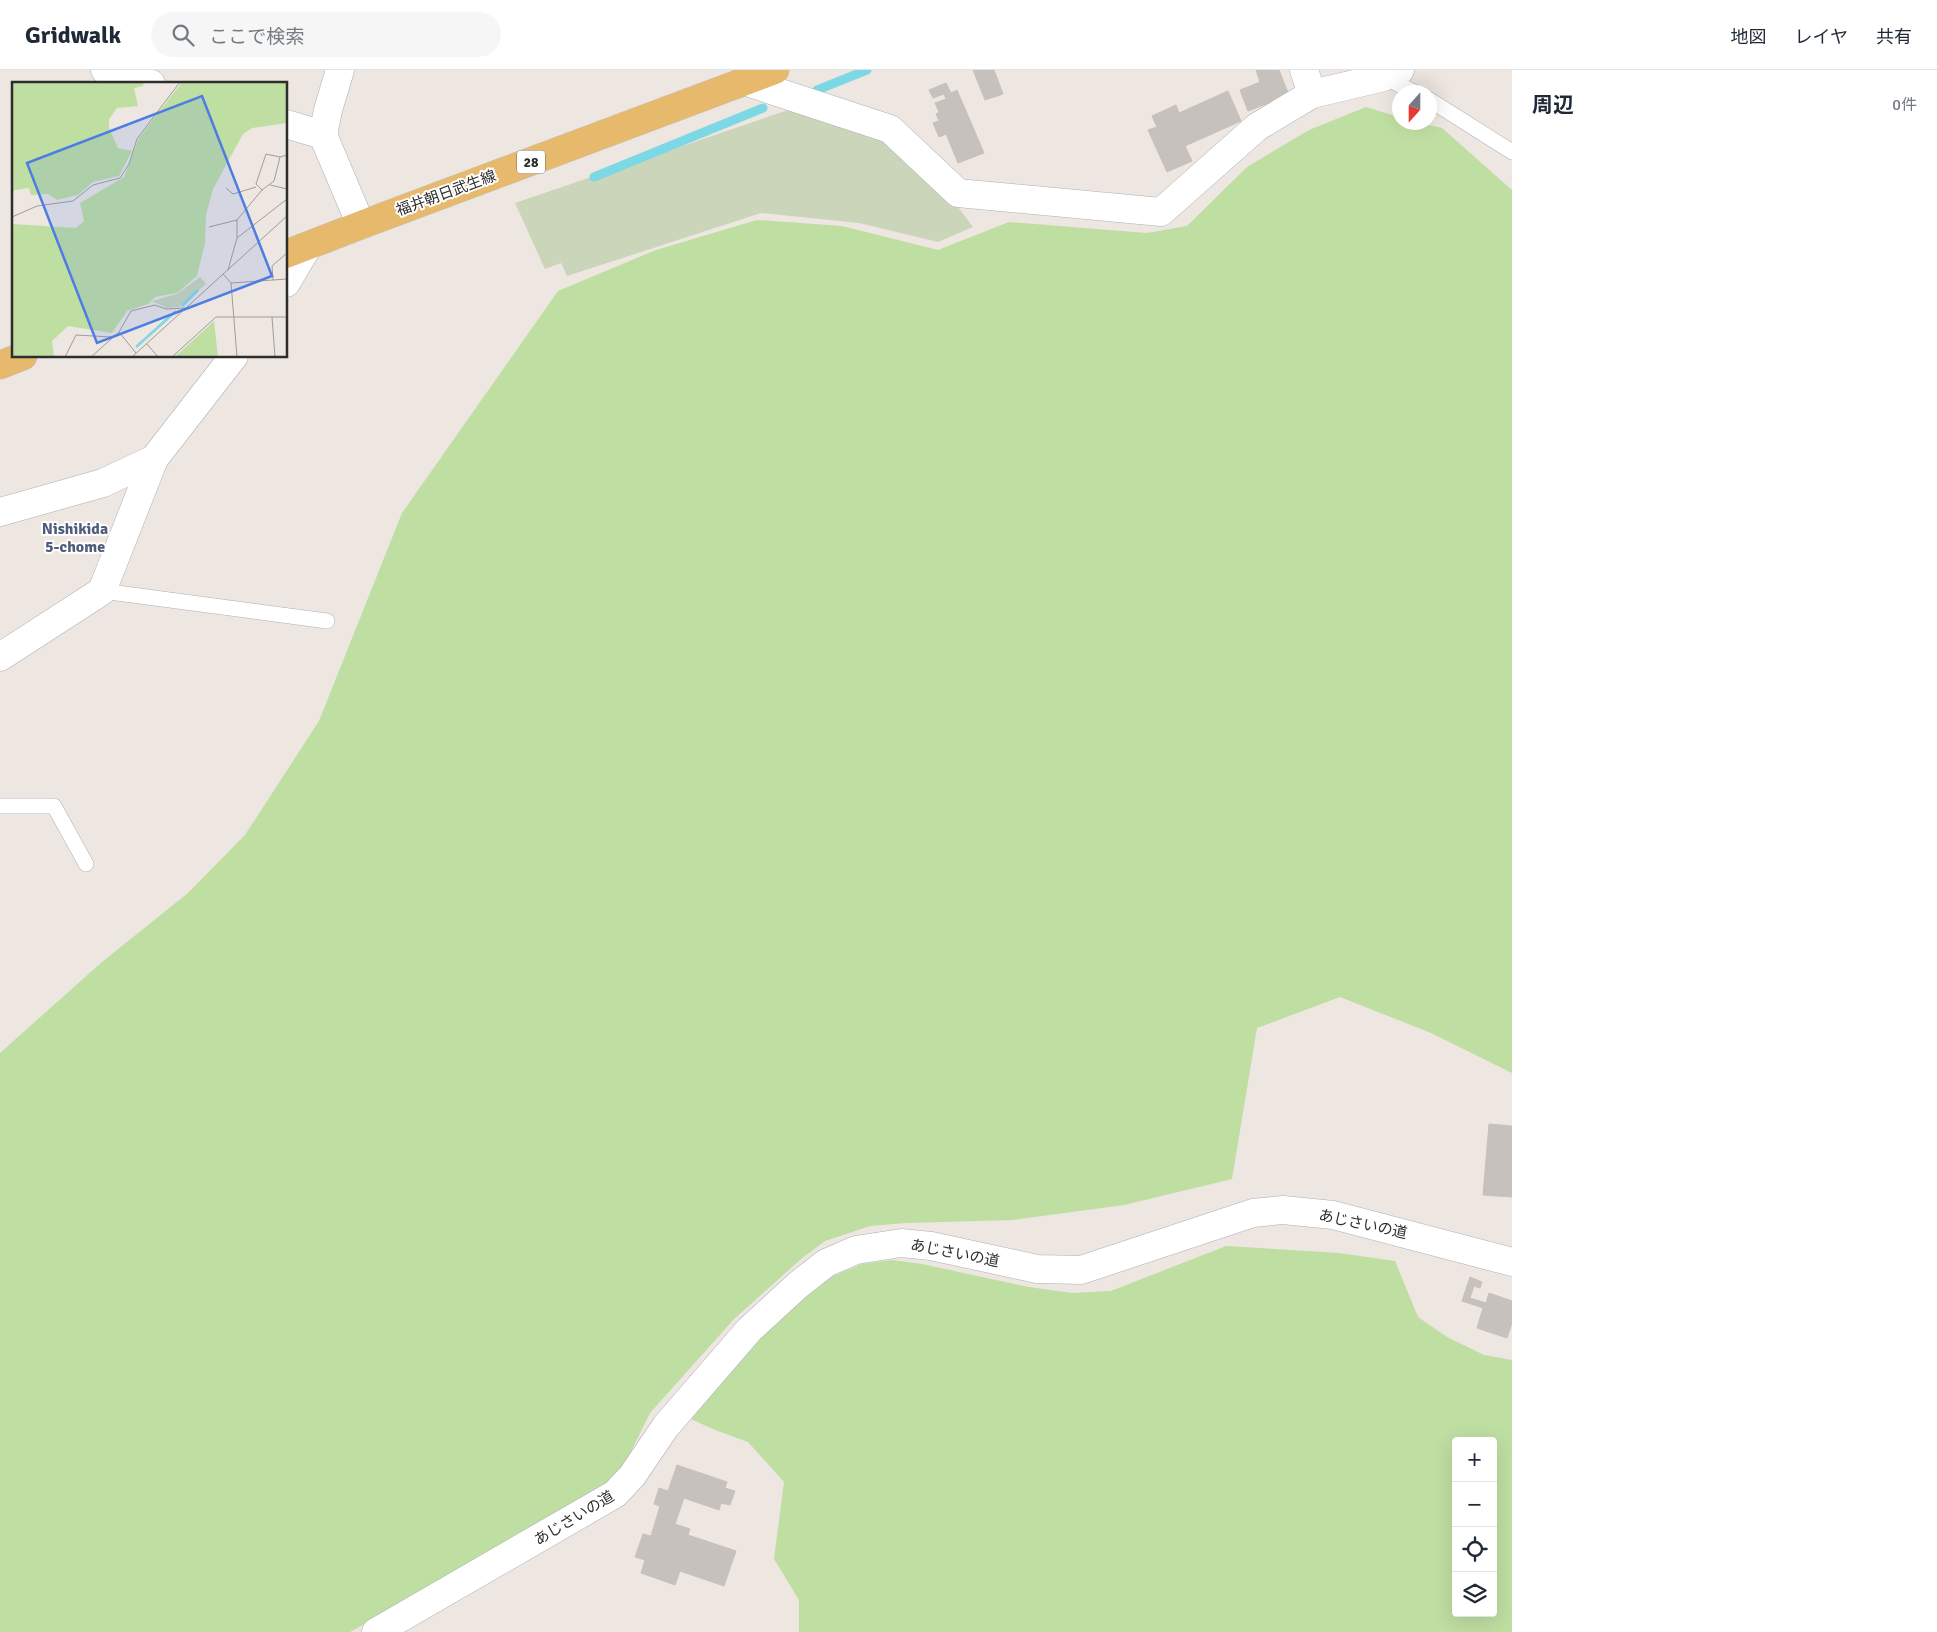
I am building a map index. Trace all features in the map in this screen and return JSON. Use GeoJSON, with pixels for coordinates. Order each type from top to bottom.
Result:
{"type":"FeatureCollection","features":[{"type":"Feature","properties":{"kind":"main road","name":"福井朝日武生線"},"geometry":{"type":"LineString","coordinates":[[297,250],[361,224],[776,70]]}},
{"type":"Feature","properties":{"kind":"main road"},"geometry":{"type":"LineString","coordinates":[[0,365],[18,358]]}},
{"type":"Feature","properties":{"kind":"street"},"geometry":{"type":"LineString","coordinates":[[106,70],[145,82]]}},
{"type":"Feature","properties":{"kind":"street"},"geometry":{"type":"LineString","coordinates":[[340,70],[323,135],[361,224]]}},
{"type":"Feature","properties":{"kind":"street"},"geometry":{"type":"LineString","coordinates":[[747,82],[890,129],[958,193],[1161,212],[1308,82],[1392,73]]}},
{"type":"Feature","properties":{"kind":"street"},"geometry":{"type":"LineString","coordinates":[[288,125],[323,135]]}},
{"type":"Feature","properties":{"kind":"street"},"geometry":{"type":"LineString","coordinates":[[288,277],[297,250]]}},
{"type":"Feature","properties":{"kind":"street"},"geometry":{"type":"LineString","coordinates":[[0,657],[102,591],[154,460],[232,358]]}},
{"type":"Feature","properties":{"kind":"street"},"geometry":{"type":"LineString","coordinates":[[0,512],[103,483],[154,460]]}},
{"type":"Feature","properties":{"kind":"street","name":"あじさいの道"},"geometry":{"type":"LineString","coordinates":[[376,1632],[615,1494],[632,1476],[666,1426],[749,1330],[798,1285],[826,1263],[856,1250],[901,1243],[931,1246],[1037,1269],[1081,1270],[1253,1213],[1283,1210],[1333,1215],[1512,1262]]}},
{"type":"Feature","properties":{"kind":"lane"},"geometry":{"type":"LineString","coordinates":[[1392,73],[1406,85]]}},
{"type":"Feature","properties":{"kind":"lane"},"geometry":{"type":"LineString","coordinates":[[1437,104],[1512,152]]}},
{"type":"Feature","properties":{"kind":"lane"},"geometry":{"type":"LineString","coordinates":[[102,591],[327,621]]}},
{"type":"Feature","properties":{"kind":"lane"},"geometry":{"type":"LineString","coordinates":[[0,806],[54,806],[86,864]]}},
{"type":"Feature","properties":{"kind":"green space"},"geometry":{"type":"Polygon","coordinates":[[[1366,107],[1392,115],[1392,130],[1437,130],[1437,127],[1442,128],[1512,190],[1512,1073],[1431,1033],[1340,997],[1257,1028],[1232,1179],[1124,1205],[1013,1220],[870,1226],[825,1241],[801,1259],[734,1319],[650,1413],[623,1468],[599,1494],[350,1632],[0,1632],[0,1053],[102,962],[188,893],[245,835],[319,721],[402,513],[558,291],[656,250],[757,220],[842,226],[938,250],[1009,222],[1147,233],[1187,226],[1247,167],[1309,130],[1366,107]]]}},
{"type":"Feature","properties":{"kind":"green space"},"geometry":{"type":"Polygon","coordinates":[[[788,110],[883,134],[948,194],[973,227],[938,242],[859,223],[761,213],[567,276],[561,263],[545,269],[515,203],[788,110]]]}},
{"type":"Feature","properties":{"kind":"green space"},"geometry":{"type":"Polygon","coordinates":[[[1226,1246],[1339,1253],[1395,1261],[1418,1317],[1447,1337],[1484,1355],[1512,1360],[1512,1632],[799,1632],[799,1600],[774,1559],[784,1482],[748,1442],[691,1419],[755,1341],[782,1316],[833,1276],[862,1264],[892,1260],[922,1264],[1029,1287],[1072,1293],[1111,1291],[1226,1246]]]}},
{"type":"Feature","properties":{"kind":"building"},"geometry":{"type":"Polygon","coordinates":[[[973,70],[994,70],[1003,94],[985,100],[973,70]]]}},
{"type":"Feature","properties":{"kind":"building"},"geometry":{"type":"Polygon","coordinates":[[[1256,70],[1279,70],[1289,95],[1248,111],[1240,90],[1260,82],[1256,70]]]}},
{"type":"Feature","properties":{"kind":"building"},"geometry":{"type":"Polygon","coordinates":[[[946,83],[951,93],[957,90],[984,153],[958,163],[946,134],[939,137],[933,123],[939,121],[936,114],[939,112],[935,103],[946,99],[944,94],[933,98],[929,90],[946,83]]]}},
{"type":"Feature","properties":{"kind":"building"},"geometry":{"type":"Polygon","coordinates":[[[1228,91],[1241,121],[1185,146],[1192,161],[1167,172],[1148,130],[1157,127],[1152,116],[1176,105],[1179,113],[1228,91]]]}},
{"type":"Feature","properties":{"kind":"building"},"geometry":{"type":"Polygon","coordinates":[[[1489,1124],[1512,1126],[1512,1197],[1483,1195],[1489,1124]]]}},
{"type":"Feature","properties":{"kind":"building"},"geometry":{"type":"Polygon","coordinates":[[[1470,1277],[1482,1282],[1480,1288],[1474,1286],[1470,1298],[1486,1303],[1489,1293],[1512,1301],[1512,1323],[1507,1338],[1477,1328],[1483,1308],[1462,1301],[1470,1277]]]}},
{"type":"Feature","properties":{"kind":"building"},"geometry":{"type":"Polygon","coordinates":[[[677,1465],[727,1482],[725,1488],[735,1491],[730,1505],[721,1503],[719,1510],[684,1498],[675,1524],[690,1529],[688,1535],[736,1551],[724,1586],[680,1571],[675,1585],[641,1573],[645,1560],[635,1557],[643,1534],[651,1536],[660,1506],[654,1504],[659,1488],[668,1491],[677,1465]]]}},
{"type":"Feature","properties":{"kind":"waterway"},"geometry":{"type":"LineString","coordinates":[[817,90],[867,70]]}},
{"type":"Feature","properties":{"kind":"waterway"},"geometry":{"type":"LineString","coordinates":[[594,177],[763,108]]}},
{"type":"Feature","properties":{"kind":"district","name":"Nishikida 5-chome"},"geometry":{"type":"Point","coordinates":[75,538]}}]}
